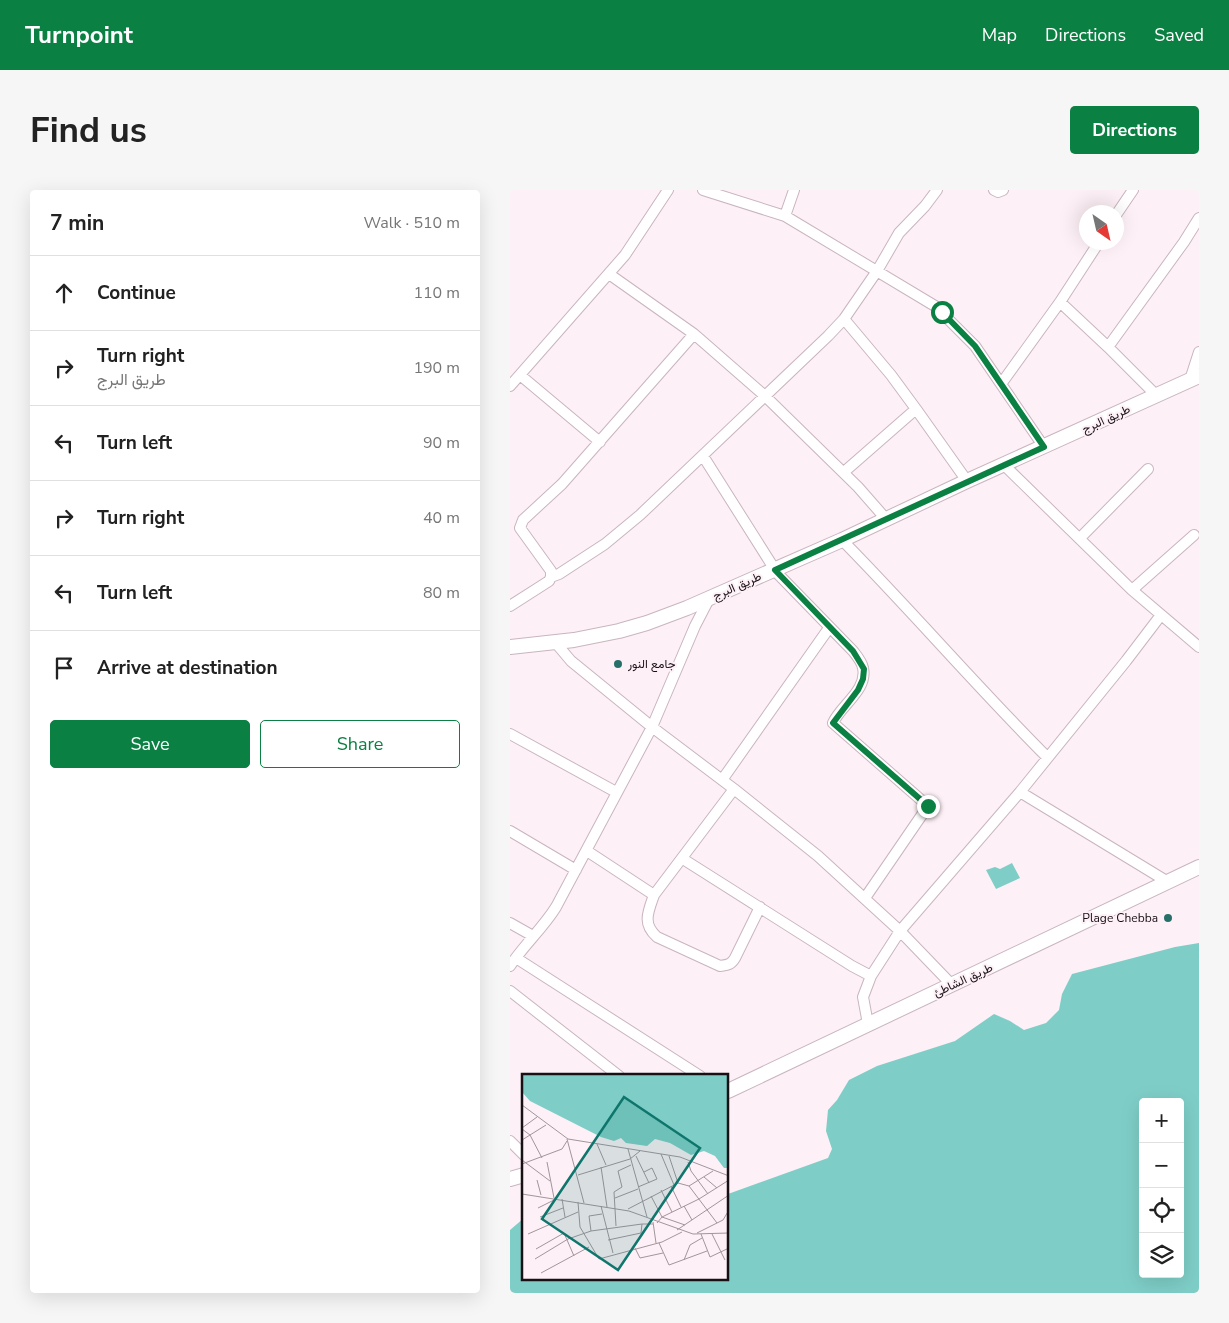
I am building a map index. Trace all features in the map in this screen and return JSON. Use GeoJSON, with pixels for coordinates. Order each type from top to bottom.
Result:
{"type":"FeatureCollection","features":[{"type":"Feature","properties":{"kind":"street"},"geometry":{"type":"LineString","coordinates":[[510,386],[625,255],[668,190]]}},
{"type":"Feature","properties":{"kind":"street"},"geometry":{"type":"LineString","coordinates":[[703,190],[785,216],[928,301],[942,312],[975,346],[1044,447]]}},
{"type":"Feature","properties":{"kind":"street"},"geometry":{"type":"LineString","coordinates":[[785,216],[794,190]]}},
{"type":"Feature","properties":{"kind":"street"},"geometry":{"type":"LineString","coordinates":[[510,606],[551,577],[560,574],[604,544],[640,515],[766,396],[844,319],[877,271],[899,234],[937,190]]}},
{"type":"Feature","properties":{"kind":"street"},"geometry":{"type":"LineString","coordinates":[[994,190],[998,192],[1003,190]]}},
{"type":"Feature","properties":{"kind":"street"},"geometry":{"type":"LineString","coordinates":[[1123,205],[1133,190]]}},
{"type":"Feature","properties":{"kind":"street"},"geometry":{"type":"LineString","coordinates":[[1108,346],[1184,242],[1199,218]]}},
{"type":"Feature","properties":{"kind":"street"},"geometry":{"type":"LineString","coordinates":[[1000,384],[1060,302],[1094,250]]}},
{"type":"Feature","properties":{"kind":"street"},"geometry":{"type":"LineString","coordinates":[[609,274],[694,334],[766,396],[844,472],[886,519]]}},
{"type":"Feature","properties":{"kind":"street"},"geometry":{"type":"LineString","coordinates":[[1060,302],[1108,346],[1156,396]]}},
{"type":"Feature","properties":{"kind":"street"},"geometry":{"type":"LineString","coordinates":[[844,319],[891,375],[967,481]]}},
{"type":"Feature","properties":{"kind":"street"},"geometry":{"type":"LineString","coordinates":[[551,577],[551,571],[520,528],[521,524],[562,484],[694,334]]}},
{"type":"Feature","properties":{"kind":"street"},"geometry":{"type":"LineString","coordinates":[[1195,378],[1199,352]]}},
{"type":"Feature","properties":{"kind":"street"},"geometry":{"type":"LineString","coordinates":[[520,375],[600,442]]}},
{"type":"Feature","properties":{"kind":"street","name":"طريق البرج"},"geometry":{"type":"LineString","coordinates":[[510,647],[555,642],[619,631],[662,618],[842,540],[1195,378]]}},
{"type":"Feature","properties":{"kind":"street"},"geometry":{"type":"LineString","coordinates":[[844,472],[916,409]]}},
{"type":"Feature","properties":{"kind":"street"},"geometry":{"type":"LineString","coordinates":[[703,456],[775,570],[853,651],[864,669],[863,679],[858,690],[833,723],[928,806],[865,898]]}},
{"type":"Feature","properties":{"kind":"street"},"geometry":{"type":"LineString","coordinates":[[1004,465],[1132,590],[1199,647]]}},
{"type":"Feature","properties":{"kind":"street"},"geometry":{"type":"LineString","coordinates":[[1080,538],[1148,469]]}},
{"type":"Feature","properties":{"kind":"street"},"geometry":{"type":"LineString","coordinates":[[1132,590],[1194,535]]}},
{"type":"Feature","properties":{"kind":"street"},"geometry":{"type":"LineString","coordinates":[[842,540],[906,606],[1002,712],[1047,757]]}},
{"type":"Feature","properties":{"kind":"street"},"geometry":{"type":"LineString","coordinates":[[697,1074],[513,962],[549,918],[576,870],[652,727],[695,626],[709,599]]}},
{"type":"Feature","properties":{"kind":"street"},"geometry":{"type":"LineString","coordinates":[[868,1024],[863,997],[871,976],[900,931],[1020,792],[1114,676],[1160,615]]}},
{"type":"Feature","properties":{"kind":"street"},"geometry":{"type":"LineString","coordinates":[[722,780],[829,628]]}},
{"type":"Feature","properties":{"kind":"street"},"geometry":{"type":"LineString","coordinates":[[555,642],[572,661],[652,727],[818,856],[900,931],[952,985]]}},
{"type":"Feature","properties":{"kind":"street"},"geometry":{"type":"LineString","coordinates":[[510,734],[616,792]]}},
{"type":"Feature","properties":{"kind":"street"},"geometry":{"type":"LineString","coordinates":[[734,790],[654,895],[647,925],[650,932],[657,938],[720,966],[732,964],[760,907]]}},
{"type":"Feature","properties":{"kind":"street"},"geometry":{"type":"LineString","coordinates":[[1020,792],[1168,882]]}},
{"type":"Feature","properties":{"kind":"street"},"geometry":{"type":"LineString","coordinates":[[510,831],[576,870]]}},
{"type":"Feature","properties":{"kind":"street"},"geometry":{"type":"LineString","coordinates":[[586,851],[654,895]]}},
{"type":"Feature","properties":{"kind":"street"},"geometry":{"type":"LineString","coordinates":[[683,859],[852,966],[871,976]]}},
{"type":"Feature","properties":{"kind":"street","name":"طريق الشاطئ"},"geometry":{"type":"LineString","coordinates":[[729,1091],[1199,867]]}},
{"type":"Feature","properties":{"kind":"street"},"geometry":{"type":"LineString","coordinates":[[510,923],[533,936]]}},
{"type":"Feature","properties":{"kind":"street"},"geometry":{"type":"LineString","coordinates":[[510,991],[616,1074]]}},
{"type":"Feature","properties":{"kind":"street"},"geometry":{"type":"LineString","coordinates":[[510,1140],[522,1153]]}},
{"type":"Feature","properties":{"kind":"water"},"geometry":{"type":"Polygon","coordinates":[[[1012,863],[1020,878],[996,889],[986,870],[995,867],[1000,869],[1012,863]]]}},
{"type":"Feature","properties":{"kind":"water"},"geometry":{"type":"Polygon","coordinates":[[[1199,943],[1199,1293],[510,1293],[510,1230],[522,1220],[522,1280],[729,1280],[729,1194],[828,1158],[832,1149],[826,1131],[828,1110],[837,1100],[849,1080],[877,1066],[955,1041],[994,1014],[1024,1030],[1046,1023],[1059,1010],[1062,994],[1072,974],[1175,947],[1199,943]]]}},
{"type":"Feature","properties":{"kind":"place","name":"جامع النور"},"geometry":{"type":"Point","coordinates":[618,664]}},
{"type":"Feature","properties":{"kind":"place","name":"Plage Chebba"},"geometry":{"type":"Point","coordinates":[1168,918]}},
{"type":"Feature","properties":{"kind":"route"},"geometry":{"type":"LineString","coordinates":[[928,806],[833,723],[858,690],[863,679],[864,669],[853,651],[775,570],[1044,447],[975,346],[942,312]]}}]}
